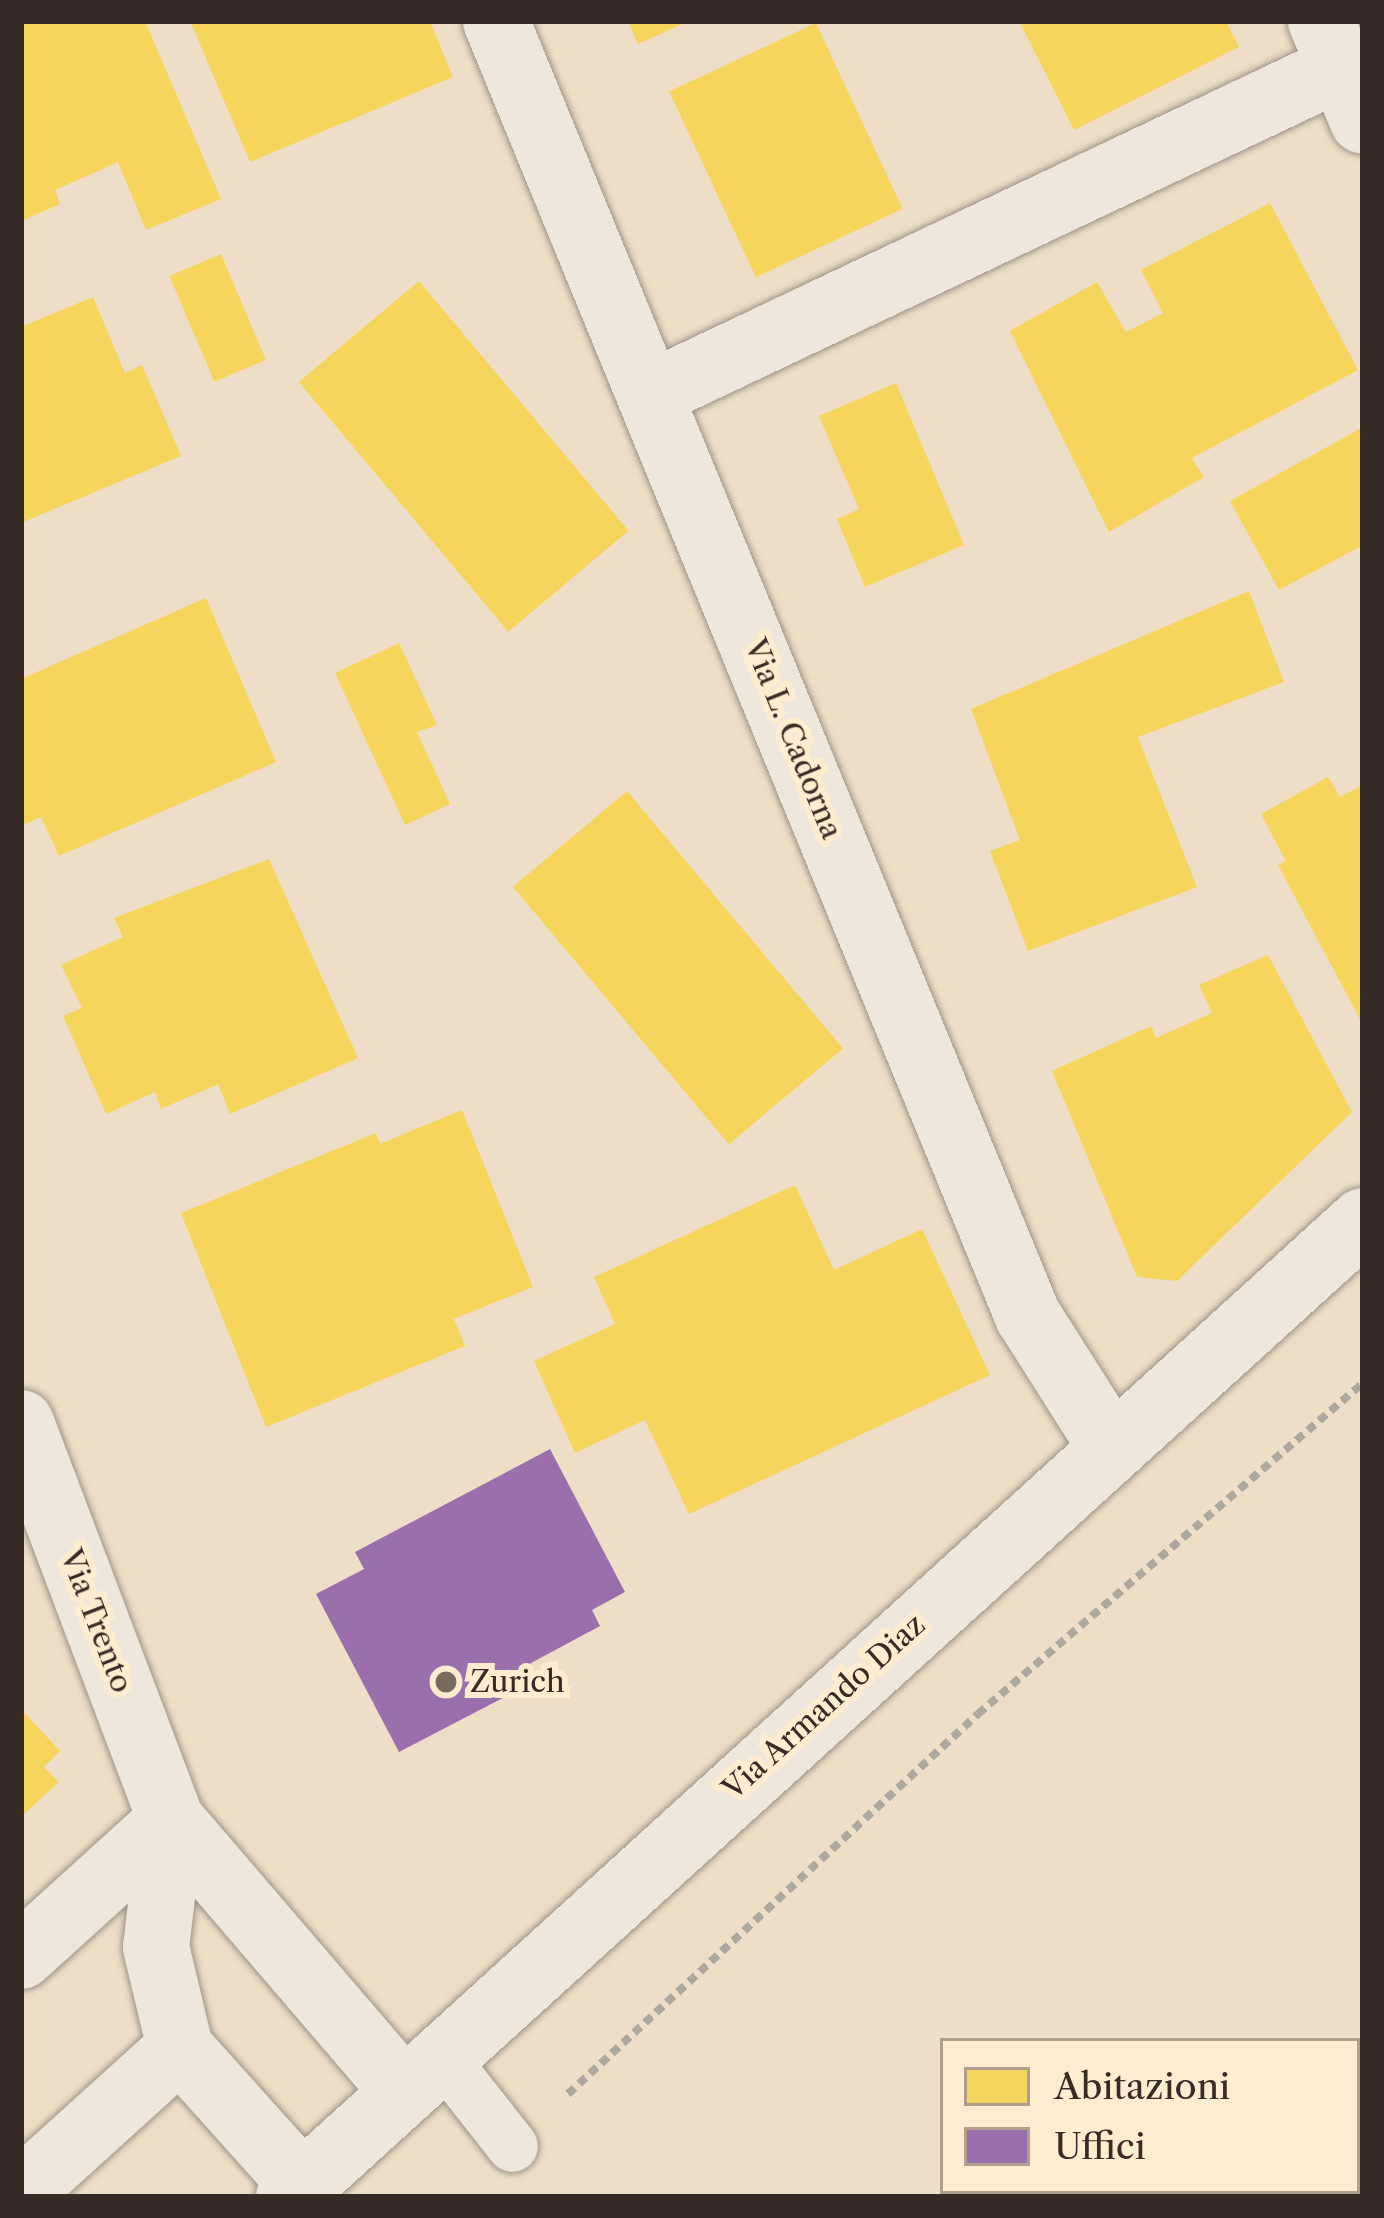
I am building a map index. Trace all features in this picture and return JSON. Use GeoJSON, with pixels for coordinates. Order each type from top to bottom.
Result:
{"type":"FeatureCollection","features":[{"type":"Feature","properties":{"kind":"street","name":"Via L. Cadorna"},"geometry":{"type":"LineString","coordinates":[[496,21],[653,393],[1028,1316],[1110,1445]]}},
{"type":"Feature","properties":{"kind":"street"},"geometry":{"type":"LineString","coordinates":[[653,393],[1341,70]]}},
{"type":"Feature","properties":{"kind":"street","name":"Via Armando Diaz"},"geometry":{"type":"LineString","coordinates":[[295,2191],[1110,1445],[1363,1221]]}},
{"type":"Feature","properties":{"kind":"street","name":"Via Trento"},"geometry":{"type":"LineString","coordinates":[[21,1423],[171,1820]]}},
{"type":"Feature","properties":{"kind":"street"},"geometry":{"type":"LineString","coordinates":[[21,1956],[171,1820]]}},
{"type":"Feature","properties":{"kind":"street"},"geometry":{"type":"LineString","coordinates":[[171,1820],[338,2017],[422,2074]]}},
{"type":"Feature","properties":{"kind":"street"},"geometry":{"type":"LineString","coordinates":[[171,1820],[157,1947],[180,2048],[295,2191]]}},
{"type":"Feature","properties":{"kind":"street"},"geometry":{"type":"LineString","coordinates":[[21,2192],[180,2048]]}},
{"type":"Feature","properties":{"kind":"lane"},"geometry":{"type":"LineString","coordinates":[[422,2074],[512,2146]]}},
{"type":"Feature","properties":{"kind":"path"},"geometry":{"type":"LineString","coordinates":[[512,2146],[978,1714],[1363,1383]]}},
{"type":"Feature","properties":{"kind":"building: Abitazioni"},"geometry":{"type":"Polygon","coordinates":[[[21,21],[145,21],[221,199],[146,230],[118,162],[55,190],[60,204],[21,221],[21,21]]]}},
{"type":"Feature","properties":{"kind":"building: Abitazioni"},"geometry":{"type":"Polygon","coordinates":[[[190,21],[430,21],[453,77],[250,162],[190,21]]]}},
{"type":"Feature","properties":{"kind":"building: Abitazioni"},"geometry":{"type":"Polygon","coordinates":[[[628,21],[689,21],[638,44],[628,21]]]}},
{"type":"Feature","properties":{"kind":"building: Abitazioni"},"geometry":{"type":"Polygon","coordinates":[[[1019,21],[1226,21],[1239,47],[1074,130],[1019,21]]]}},
{"type":"Feature","properties":{"kind":"building: Abitazioni"},"geometry":{"type":"Polygon","coordinates":[[[816,23],[903,209],[756,277],[669,91],[816,23]]]}},
{"type":"Feature","properties":{"kind":"building: Abitazioni"},"geometry":{"type":"Polygon","coordinates":[[[1270,203],[1358,370],[1192,458],[1204,477],[1109,532],[1010,331],[1097,282],[1126,332],[1163,313],[1141,270],[1270,203]]]}},
{"type":"Feature","properties":{"kind":"building: Abitazioni"},"geometry":{"type":"Polygon","coordinates":[[[221,254],[266,360],[214,382],[169,276],[221,254]]]}},
{"type":"Feature","properties":{"kind":"building: Abitazioni"},"geometry":{"type":"Polygon","coordinates":[[[419,281],[629,531],[508,632],[299,382],[419,281]]]}},
{"type":"Feature","properties":{"kind":"building: Abitazioni"},"geometry":{"type":"Polygon","coordinates":[[[93,297],[125,373],[142,365],[181,456],[21,523],[21,327],[93,297]]]}},
{"type":"Feature","properties":{"kind":"building: Abitazioni"},"geometry":{"type":"Polygon","coordinates":[[[896,383],[964,545],[865,587],[837,519],[859,509],[819,416],[896,383]]]}},
{"type":"Feature","properties":{"kind":"building: Abitazioni"},"geometry":{"type":"Polygon","coordinates":[[[1363,427],[1363,545],[1279,590],[1230,501],[1363,427]]]}},
{"type":"Feature","properties":{"kind":"building: Abitazioni"},"geometry":{"type":"Polygon","coordinates":[[[1249,591],[1284,682],[1138,737],[1197,887],[1028,951],[990,851],[1020,840],[971,709],[1249,591]]]}},
{"type":"Feature","properties":{"kind":"building: Abitazioni"},"geometry":{"type":"Polygon","coordinates":[[[206,598],[276,762],[59,856],[41,817],[21,826],[21,679],[206,598]]]}},
{"type":"Feature","properties":{"kind":"building: Abitazioni"},"geometry":{"type":"Polygon","coordinates":[[[399,643],[437,725],[417,732],[450,804],[405,825],[335,673],[399,643]]]}},
{"type":"Feature","properties":{"kind":"building: Abitazioni"},"geometry":{"type":"Polygon","coordinates":[[[1328,777],[1340,797],[1363,785],[1363,1025],[1278,865],[1286,861],[1261,814],[1328,777]]]}},
{"type":"Feature","properties":{"kind":"building: Abitazioni"},"geometry":{"type":"Polygon","coordinates":[[[627,791],[843,1048],[729,1144],[513,887],[627,791]]]}},
{"type":"Feature","properties":{"kind":"building: Abitazioni"},"geometry":{"type":"Polygon","coordinates":[[[269,859],[358,1058],[230,1114],[218,1084],[161,1109],[155,1092],[106,1114],[63,1016],[82,1008],[61,965],[123,937],[114,918],[269,859]]]}},
{"type":"Feature","properties":{"kind":"building: Abitazioni"},"geometry":{"type":"Polygon","coordinates":[[[1268,955],[1352,1112],[1177,1281],[1137,1277],[1052,1071],[1151,1026],[1156,1038],[1212,1013],[1199,985],[1268,955]]]}},
{"type":"Feature","properties":{"kind":"building: Abitazioni"},"geometry":{"type":"Polygon","coordinates":[[[462,1110],[533,1287],[454,1319],[465,1346],[266,1427],[181,1213],[376,1133],[380,1144],[462,1110]]]}},
{"type":"Feature","properties":{"kind":"building: Abitazioni"},"geometry":{"type":"Polygon","coordinates":[[[795,1185],[834,1270],[922,1229],[990,1375],[689,1514],[645,1420],[575,1453],[534,1361],[615,1324],[594,1277],[795,1185]]]}},
{"type":"Feature","properties":{"kind":"building: Abitazioni"},"geometry":{"type":"Polygon","coordinates":[[[21,1709],[60,1751],[44,1767],[59,1782],[21,1817],[21,1709]]]}},
{"type":"Feature","properties":{"kind":"building: Uffici"},"geometry":{"type":"Polygon","coordinates":[[[550,1449],[625,1592],[592,1610],[600,1626],[518,1670],[526,1686],[399,1752],[316,1594],[364,1569],[355,1552],[550,1449]]]}},
{"type":"Feature","properties":{"kind":"place","name":"Zurich"},"geometry":{"type":"Point","coordinates":[446,1682]}}]}
